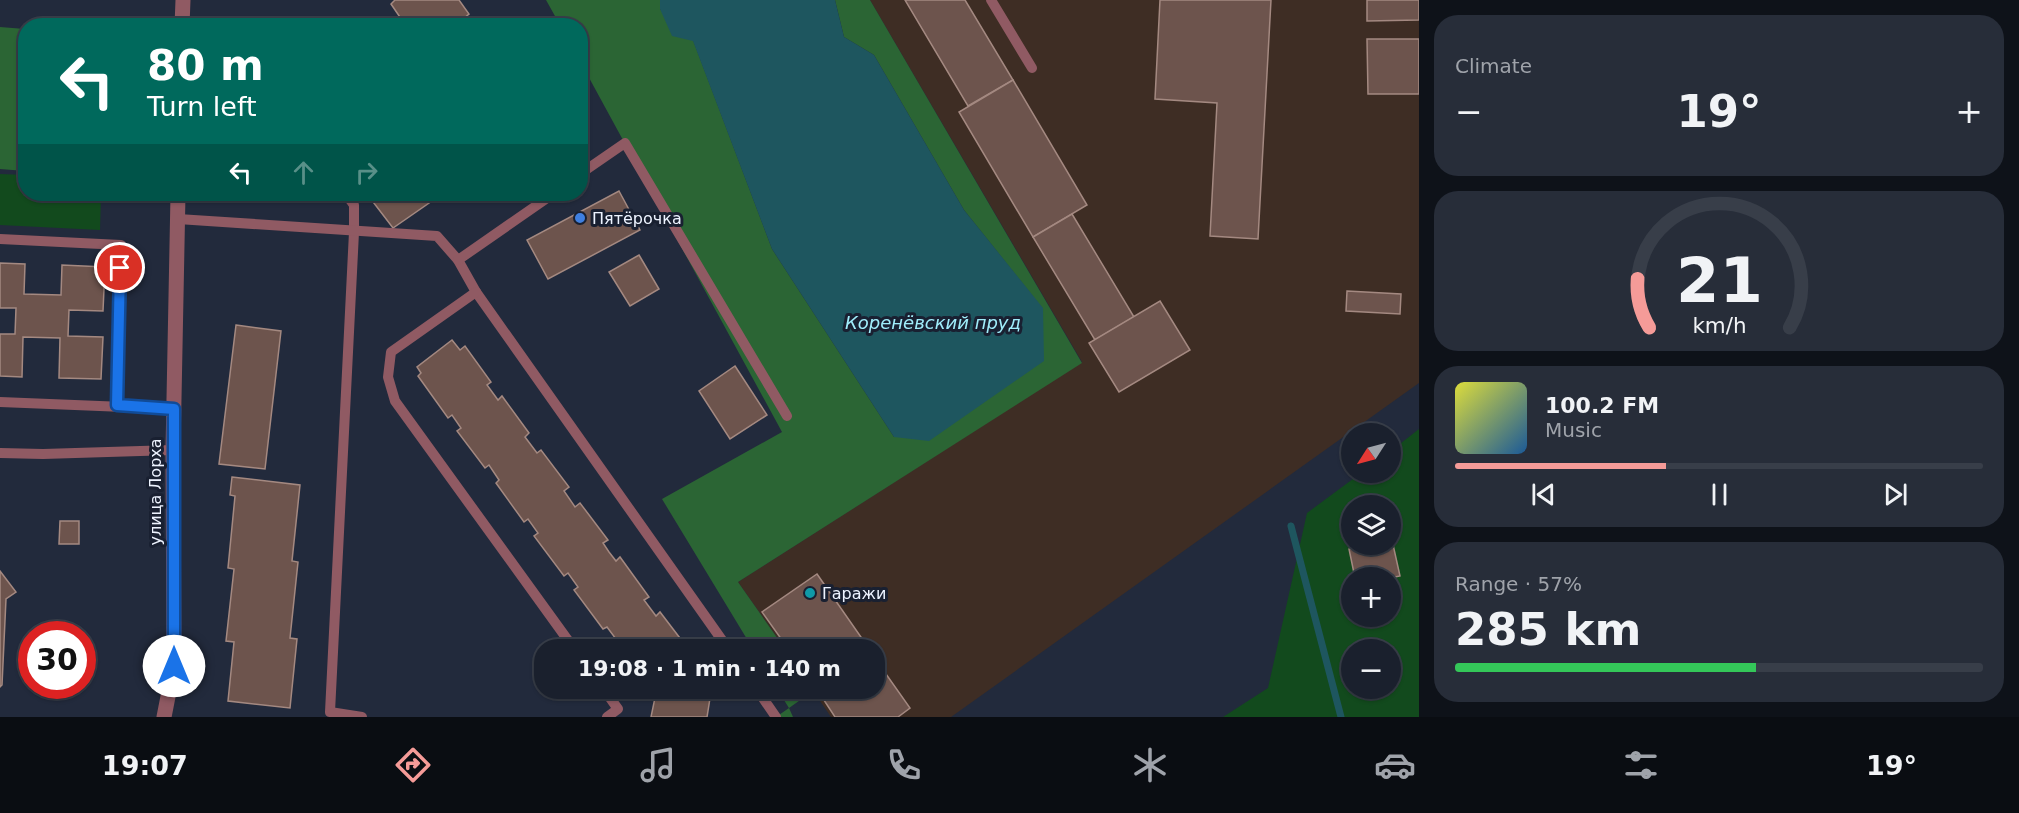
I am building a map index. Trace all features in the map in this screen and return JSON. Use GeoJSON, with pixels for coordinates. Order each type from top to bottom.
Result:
{"type":"FeatureCollection","features":[{"type":"Feature","properties":{"kind":"street"},"geometry":{"type":"LineString","coordinates":[[182,18],[183,0]]}},
{"type":"Feature","properties":{"kind":"street","name":"улица Лорха"},"geometry":{"type":"LineString","coordinates":[[164,717],[174,666],[173,450],[178,201]]}},
{"type":"Feature","properties":{"kind":"lane"},"geometry":{"type":"LineString","coordinates":[[991,0],[1032,68]]}},
{"type":"Feature","properties":{"kind":"lane"},"geometry":{"type":"LineString","coordinates":[[588,169],[625,144],[787,416]]}},
{"type":"Feature","properties":{"kind":"lane"},"geometry":{"type":"LineString","coordinates":[[351,201],[354,206],[354,231],[330,712],[362,717]]}},
{"type":"Feature","properties":{"kind":"lane"},"geometry":{"type":"LineString","coordinates":[[458,260],[543,201]]}},
{"type":"Feature","properties":{"kind":"lane"},"geometry":{"type":"LineString","coordinates":[[178,219],[437,236],[458,260],[477,292],[721,639]]}},
{"type":"Feature","properties":{"kind":"lane"},"geometry":{"type":"LineString","coordinates":[[0,239],[121,245],[117,405]]}},
{"type":"Feature","properties":{"kind":"lane"},"geometry":{"type":"LineString","coordinates":[[477,292],[391,352],[388,377],[395,401],[567,639]]}},
{"type":"Feature","properties":{"kind":"lane"},"geometry":{"type":"LineString","coordinates":[[0,402],[174,409]]}},
{"type":"Feature","properties":{"kind":"lane"},"geometry":{"type":"LineString","coordinates":[[0,453],[173,450]]}},
{"type":"Feature","properties":{"kind":"lane"},"geometry":{"type":"LineString","coordinates":[[607,717],[618,709],[611,699]]}},
{"type":"Feature","properties":{"kind":"lane"},"geometry":{"type":"LineString","coordinates":[[764,699],[776,717]]}},
{"type":"Feature","properties":{"kind":"shaded area"},"geometry":{"type":"Polygon","coordinates":[[[870,0],[1419,0],[1419,383],[1363,423],[1341,423],[1341,439],[951,717],[831,717],[819,699],[885,699],[885,639],[778,639],[738,582],[1082,362],[870,0]]]}},
{"type":"Feature","properties":{"kind":"green space"},"geometry":{"type":"Polygon","coordinates":[[[546,0],[660,0],[660,9],[693,40],[772,249],[894,437],[1043,309],[964,210],[874,55],[844,37],[835,0],[870,0],[1082,363],[738,582],[778,639],[747,639],[662,499],[782,432],[588,76],[588,18],[556,18],[546,0]]]}},
{"type":"Feature","properties":{"kind":"green space"},"geometry":{"type":"Polygon","coordinates":[[[0,27],[18,28],[18,170],[0,169],[0,27]]]}},
{"type":"Feature","properties":{"kind":"green space"},"geometry":{"type":"Polygon","coordinates":[[[0,174],[18,175],[18,201],[101,201],[100,230],[0,225],[0,174]]]}},
{"type":"Feature","properties":{"kind":"green space"},"geometry":{"type":"Polygon","coordinates":[[[1419,429],[1419,717],[1223,717],[1268,688],[1307,513],[1348,483],[1401,483],[1401,443],[1419,429]]]}},
{"type":"Feature","properties":{"kind":"green space"},"geometry":{"type":"Polygon","coordinates":[[[783,699],[802,699],[789,708],[783,699]]]}},
{"type":"Feature","properties":{"kind":"green space"},"geometry":{"type":"Polygon","coordinates":[[[789,708],[793,717],[776,717],[789,708]]]}},
{"type":"Feature","properties":{"kind":"water","name":"Коренёвский пруд"},"geometry":{"type":"Polygon","coordinates":[[[660,0],[835,0],[844,37],[874,55],[964,210],[1043,308],[1044,361],[929,441],[894,437],[772,249],[693,41],[672,36],[660,9],[660,0]]]}},
{"type":"Feature","properties":{"kind":"building"},"geometry":{"type":"Polygon","coordinates":[[[395,0],[459,0],[469,14],[464,18],[401,18],[391,4],[395,0]]]}},
{"type":"Feature","properties":{"kind":"building"},"geometry":{"type":"Polygon","coordinates":[[[905,0],[965,0],[1013,80],[968,106],[905,0]]]}},
{"type":"Feature","properties":{"kind":"building"},"geometry":{"type":"Polygon","coordinates":[[[1160,0],[1271,0],[1258,239],[1210,236],[1217,103],[1155,99],[1160,0]]]}},
{"type":"Feature","properties":{"kind":"building"},"geometry":{"type":"Polygon","coordinates":[[[1367,0],[1419,0],[1419,20],[1367,21],[1367,0]]]}},
{"type":"Feature","properties":{"kind":"building"},"geometry":{"type":"Polygon","coordinates":[[[1367,39],[1419,39],[1419,94],[1368,94],[1367,39]]]}},
{"type":"Feature","properties":{"kind":"building"},"geometry":{"type":"Polygon","coordinates":[[[1013,80],[1087,205],[1033,237],[959,112],[1013,80]]]}},
{"type":"Feature","properties":{"kind":"building"},"geometry":{"type":"Polygon","coordinates":[[[619,191],[640,230],[548,279],[527,240],[619,191]]]}},
{"type":"Feature","properties":{"kind":"building"},"geometry":{"type":"Polygon","coordinates":[[[372,201],[432,201],[393,228],[372,201]]]}},
{"type":"Feature","properties":{"kind":"building"},"geometry":{"type":"Polygon","coordinates":[[[1072,214],[1134,317],[1095,340],[1033,237],[1072,214]]]}},
{"type":"Feature","properties":{"kind":"building"},"geometry":{"type":"Polygon","coordinates":[[[639,255],[659,289],[630,306],[609,272],[639,255]]]}},
{"type":"Feature","properties":{"kind":"building"},"geometry":{"type":"Polygon","coordinates":[[[0,263],[25,264],[24,294],[61,295],[62,265],[105,267],[103,311],[69,310],[68,336],[103,337],[101,379],[59,378],[60,338],[23,337],[22,377],[0,376],[0,334],[15,334],[16,308],[0,308],[0,263]]]}},
{"type":"Feature","properties":{"kind":"building"},"geometry":{"type":"Polygon","coordinates":[[[1347,291],[1401,294],[1400,314],[1346,311],[1347,291]]]}},
{"type":"Feature","properties":{"kind":"building"},"geometry":{"type":"Polygon","coordinates":[[[1160,301],[1190,350],[1119,392],[1089,343],[1160,301]]]}},
{"type":"Feature","properties":{"kind":"building"},"geometry":{"type":"Polygon","coordinates":[[[236,325],[281,331],[265,469],[219,464],[236,325]]]}},
{"type":"Feature","properties":{"kind":"building"},"geometry":{"type":"Polygon","coordinates":[[[452,340],[460,350],[465,346],[491,382],[487,385],[498,400],[502,396],[529,433],[525,437],[537,453],[541,450],[569,487],[564,491],[575,507],[580,503],[608,540],[603,543],[609,552],[616,561],[620,557],[649,597],[644,600],[656,616],[660,612],[681,639],[616,639],[607,627],[603,629],[574,590],[578,587],[568,573],[564,576],[534,536],[538,533],[528,519],[524,522],[496,483],[499,480],[489,465],[485,468],[457,431],[461,428],[452,415],[448,418],[418,376],[421,373],[417,367],[452,340]]]}},
{"type":"Feature","properties":{"kind":"building"},"geometry":{"type":"Polygon","coordinates":[[[735,366],[767,415],[730,439],[699,391],[735,366]]]}},
{"type":"Feature","properties":{"kind":"building"},"geometry":{"type":"Polygon","coordinates":[[[232,477],[300,485],[292,561],[298,562],[290,638],[297,639],[290,708],[228,701],[234,642],[226,641],[234,569],[228,568],[235,496],[230,495],[232,477]]]}},
{"type":"Feature","properties":{"kind":"building"},"geometry":{"type":"Polygon","coordinates":[[[60,521],[79,521],[79,544],[59,544],[60,521]]]}},
{"type":"Feature","properties":{"kind":"building"},"geometry":{"type":"Polygon","coordinates":[[[1350,555],[1395,555],[1398,567],[1353,567],[1350,555]]]}},
{"type":"Feature","properties":{"kind":"building"},"geometry":{"type":"Polygon","coordinates":[[[0,571],[16,592],[6,599],[2,685],[0,687],[0,571]]]}},
{"type":"Feature","properties":{"kind":"building","name":"Гаражи"},"geometry":{"type":"Polygon","coordinates":[[[817,574],[862,639],[781,639],[762,612],[817,574]]]}},
{"type":"Feature","properties":{"kind":"building"},"geometry":{"type":"Polygon","coordinates":[[[885,673],[910,708],[898,717],[835,717],[823,699],[885,699],[885,673]]]}},
{"type":"Feature","properties":{"kind":"building"},"geometry":{"type":"Polygon","coordinates":[[[655,699],[710,699],[707,717],[651,717],[655,699]]]}},
{"type":"Feature","properties":{"kind":"waterway"},"geometry":{"type":"LineString","coordinates":[[1291,526],[1341,717]]}},
{"type":"Feature","properties":{"kind":"place","name":"Пятёрочка"},"geometry":{"type":"Point","coordinates":[580,218]}},
{"type":"Feature","properties":{"kind":"place","name":"Гаражи"},"geometry":{"type":"Point","coordinates":[810,593]}},
{"type":"Feature","properties":{"kind":"route"},"geometry":{"type":"LineString","coordinates":[[120,268],[117,405],[174,409],[174,666]]}}]}
